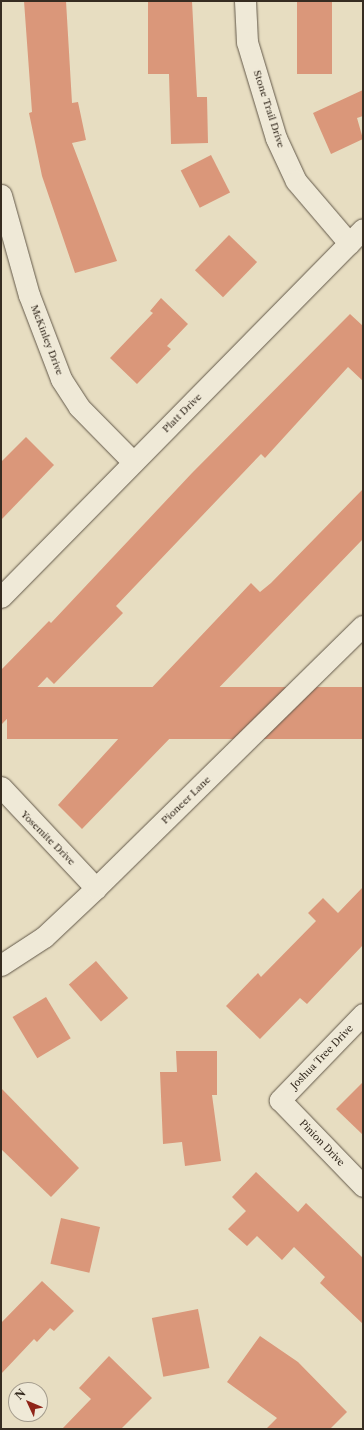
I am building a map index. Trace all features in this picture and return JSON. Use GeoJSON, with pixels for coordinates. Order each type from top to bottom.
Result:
{"type":"FeatureCollection","features":[{"type":"Feature","properties":{"kind":"street","name":"Stone Trail Drive"},"geometry":{"type":"LineString","coordinates":[[246,1],[247,42],[276,138],[296,181],[356,236]]}},
{"type":"Feature","properties":{"kind":"street","name":"McKinley Drive"},"geometry":{"type":"LineString","coordinates":[[1,195],[29,295],[61,379],[79,407],[134,462]]}},
{"type":"Feature","properties":{"kind":"street","name":"Platt Drive"},"geometry":{"type":"LineString","coordinates":[[1,597],[356,236]]}},
{"type":"Feature","properties":{"kind":"street","name":"Pioneer Lane"},"geometry":{"type":"LineString","coordinates":[[1,964],[44,937],[96,888],[363,626]]}},
{"type":"Feature","properties":{"kind":"street","name":"Yosemite Drive"},"geometry":{"type":"LineString","coordinates":[[1,787],[96,888]]}},
{"type":"Feature","properties":{"kind":"street","name":"Joshua Tree Drive"},"geometry":{"type":"LineString","coordinates":[[280,1100],[363,1014]]}},
{"type":"Feature","properties":{"kind":"street","name":"Pinion Drive"},"geometry":{"type":"LineString","coordinates":[[280,1100],[363,1186]]}},
{"type":"Feature","properties":{"kind":"building"},"geometry":{"type":"Polygon","coordinates":[[[24,1],[66,1],[72,103],[78,102],[86,140],[72,143],[117,261],[75,273],[42,176],[29,113],[32,112],[24,1]]]}},
{"type":"Feature","properties":{"kind":"building"},"geometry":{"type":"Polygon","coordinates":[[[148,1],[192,1],[197,97],[207,97],[208,143],[171,144],[169,74],[148,74],[148,1]]]}},
{"type":"Feature","properties":{"kind":"building"},"geometry":{"type":"Polygon","coordinates":[[[297,1],[332,1],[332,74],[297,74],[297,1]]]}},
{"type":"Feature","properties":{"kind":"building"},"geometry":{"type":"Polygon","coordinates":[[[363,90],[363,116],[357,118],[363,139],[331,154],[313,113],[363,90]]]}},
{"type":"Feature","properties":{"kind":"building"},"geometry":{"type":"Polygon","coordinates":[[[211,155],[230,192],[200,208],[181,170],[211,155]]]}},
{"type":"Feature","properties":{"kind":"building"},"geometry":{"type":"Polygon","coordinates":[[[229,235],[257,262],[223,297],[195,270],[229,235]]]}},
{"type":"Feature","properties":{"kind":"building"},"geometry":{"type":"Polygon","coordinates":[[[161,298],[188,324],[167,346],[171,349],[137,384],[110,358],[153,313],[150,311],[161,298]]]}},
{"type":"Feature","properties":{"kind":"building"},"geometry":{"type":"Polygon","coordinates":[[[350,314],[363,326],[363,381],[348,367],[265,458],[261,454],[116,606],[123,613],[54,684],[47,677],[1,725],[1,670],[49,621],[51,623],[192,473],[350,314]]]}},
{"type":"Feature","properties":{"kind":"building"},"geometry":{"type":"Polygon","coordinates":[[[26,437],[54,465],[1,520],[1,462],[26,437]]]}},
{"type":"Feature","properties":{"kind":"building"},"geometry":{"type":"Polygon","coordinates":[[[363,489],[363,539],[82,829],[58,805],[151,703],[144,696],[251,583],[260,592],[271,583],[363,489]]]}},
{"type":"Feature","properties":{"kind":"building"},"geometry":{"type":"Polygon","coordinates":[[[7,687],[363,687],[363,739],[7,739],[7,687]]]}},
{"type":"Feature","properties":{"kind":"building"},"geometry":{"type":"Polygon","coordinates":[[[363,887],[363,945],[307,1004],[300,998],[260,1039],[226,1006],[258,973],[261,977],[316,921],[308,913],[323,898],[338,913],[363,887]]]}},
{"type":"Feature","properties":{"kind":"building"},"geometry":{"type":"Polygon","coordinates":[[[96,961],[128,998],[101,1022],[69,985],[96,961]]]}},
{"type":"Feature","properties":{"kind":"building"},"geometry":{"type":"Polygon","coordinates":[[[46,997],[71,1038],[37,1058],[13,1017],[46,997]]]}},
{"type":"Feature","properties":{"kind":"building"},"geometry":{"type":"Polygon","coordinates":[[[176,1051],[217,1051],[217,1095],[212,1095],[221,1161],[185,1166],[182,1142],[163,1144],[160,1072],[177,1072],[176,1051]]]}},
{"type":"Feature","properties":{"kind":"building"},"geometry":{"type":"Polygon","coordinates":[[[363,1082],[363,1135],[336,1109],[363,1082]]]}},
{"type":"Feature","properties":{"kind":"building"},"geometry":{"type":"Polygon","coordinates":[[[1,1088],[79,1168],[51,1197],[1,1149],[1,1088]]]}},
{"type":"Feature","properties":{"kind":"building"},"geometry":{"type":"Polygon","coordinates":[[[256,1172],[298,1212],[306,1203],[363,1258],[363,1324],[320,1283],[325,1277],[294,1247],[282,1260],[257,1236],[247,1246],[228,1229],[246,1211],[232,1197],[256,1172]]]}},
{"type":"Feature","properties":{"kind":"building"},"geometry":{"type":"Polygon","coordinates":[[[61,1218],[100,1227],[89,1273],[50,1264],[61,1218]]]}},
{"type":"Feature","properties":{"kind":"building"},"geometry":{"type":"Polygon","coordinates":[[[42,1281],[74,1311],[54,1331],[50,1328],[37,1342],[34,1339],[1,1374],[1,1323],[42,1281]]]}},
{"type":"Feature","properties":{"kind":"building"},"geometry":{"type":"Polygon","coordinates":[[[198,1309],[209,1368],[163,1377],[152,1318],[198,1309]]]}},
{"type":"Feature","properties":{"kind":"building"},"geometry":{"type":"Polygon","coordinates":[[[260,1336],[298,1362],[347,1412],[330,1429],[266,1429],[277,1418],[227,1382],[260,1336]]]}},
{"type":"Feature","properties":{"kind":"building"},"geometry":{"type":"Polygon","coordinates":[[[109,1356],[152,1398],[121,1429],[62,1429],[91,1399],[79,1388],[109,1356]]]}}]}
